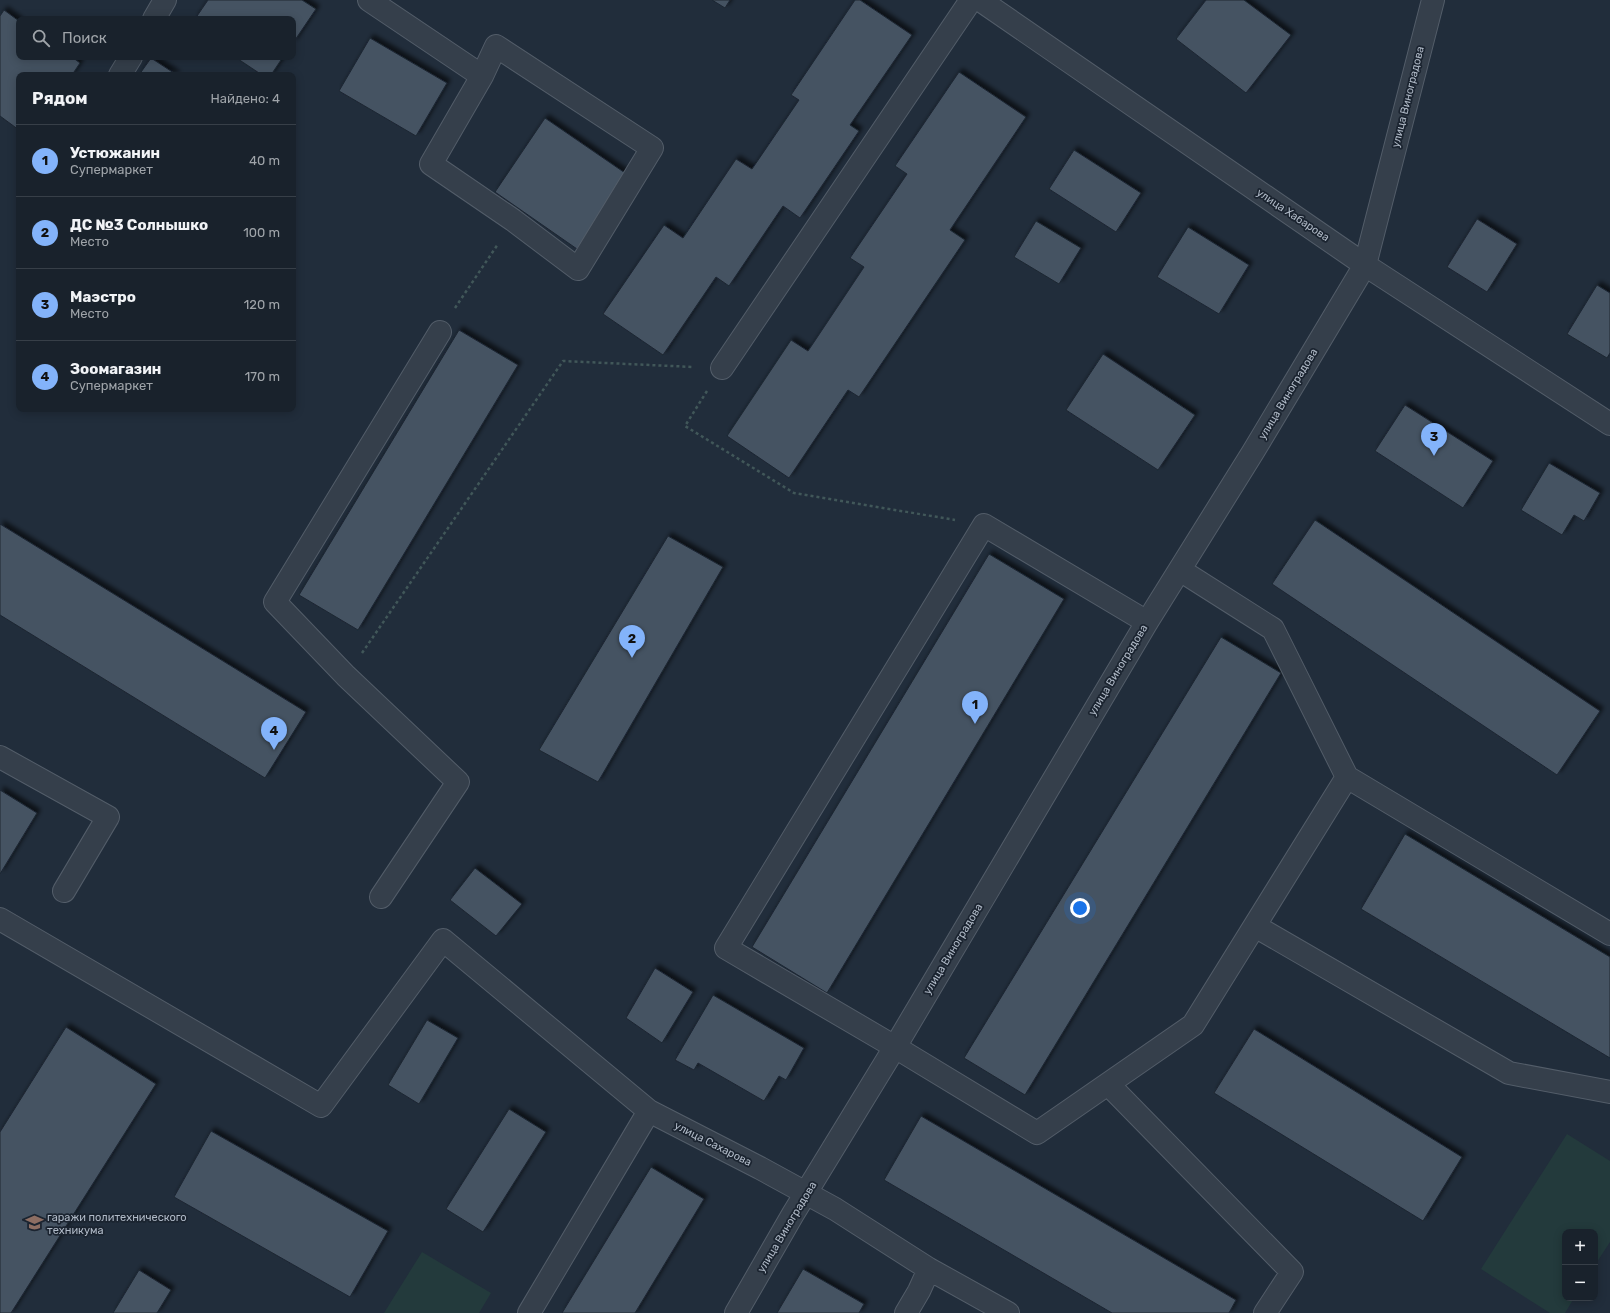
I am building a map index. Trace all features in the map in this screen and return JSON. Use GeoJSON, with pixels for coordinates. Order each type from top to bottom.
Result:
{"type":"FeatureCollection","features":[{"type":"Feature","properties":{"kind":"street"},"geometry":{"type":"LineString","coordinates":[[156,16],[165,0]]}},
{"type":"Feature","properties":{"kind":"street"},"geometry":{"type":"LineString","coordinates":[[369,0],[482,76]]}},
{"type":"Feature","properties":{"kind":"street"},"geometry":{"type":"LineString","coordinates":[[722,368],[971,0]]}},
{"type":"Feature","properties":{"kind":"street","name":"улица Хабарова"},"geometry":{"type":"LineString","coordinates":[[980,0],[1365,265],[1610,424]]}},
{"type":"Feature","properties":{"kind":"street","name":"улица Виноградова"},"geometry":{"type":"LineString","coordinates":[[736,1313],[1147,622],[1253,452],[1365,265],[1432,1]]}},
{"type":"Feature","properties":{"kind":"street"},"geometry":{"type":"LineString","coordinates":[[496,46],[652,148],[578,269],[513,220],[431,164],[482,76],[496,46]]}},
{"type":"Feature","properties":{"kind":"street"},"geometry":{"type":"LineString","coordinates":[[122,72],[129,60]]}},
{"type":"Feature","properties":{"kind":"street"},"geometry":{"type":"LineString","coordinates":[[382,897],[458,782],[346,676],[275,602],[440,332]]}},
{"type":"Feature","properties":{"kind":"street"},"geometry":{"type":"LineString","coordinates":[[1147,622],[984,525],[726,948],[895,1047],[1037,1133],[1193,1025],[1348,777]]}},
{"type":"Feature","properties":{"kind":"street"},"geometry":{"type":"LineString","coordinates":[[1180,570],[1273,629],[1348,777],[1610,934]]}},
{"type":"Feature","properties":{"kind":"street"},"geometry":{"type":"LineString","coordinates":[[0,757],[108,817],[64,892]]}},
{"type":"Feature","properties":{"kind":"street","name":"улица Сахарова"},"geometry":{"type":"LineString","coordinates":[[0,919],[321,1106],[443,940],[649,1112],[760,1168],[835,1209],[929,1269],[1008,1313]]}},
{"type":"Feature","properties":{"kind":"street"},"geometry":{"type":"LineString","coordinates":[[1255,926],[1509,1073],[1610,1092]]}},
{"type":"Feature","properties":{"kind":"street"},"geometry":{"type":"LineString","coordinates":[[1108,1084],[1292,1272],[1265,1313]]}},
{"type":"Feature","properties":{"kind":"street"},"geometry":{"type":"LineString","coordinates":[[529,1313],[649,1112]]}},
{"type":"Feature","properties":{"kind":"street"},"geometry":{"type":"LineString","coordinates":[[906,1313],[919,1291],[929,1269]]}},
{"type":"Feature","properties":{"kind":"path"},"geometry":{"type":"LineString","coordinates":[[440,332],[513,220]]}},
{"type":"Feature","properties":{"kind":"path"},"geometry":{"type":"LineString","coordinates":[[346,676],[563,361],[722,368]]}},
{"type":"Feature","properties":{"kind":"path"},"geometry":{"type":"LineString","coordinates":[[722,368],[685,426],[794,493],[984,525]]}},
{"type":"Feature","properties":{"kind":"green space"},"geometry":{"type":"Polygon","coordinates":[[[1567,1134],[1610,1161],[1610,1242],[1598,1260],[1598,1229],[1562,1229],[1562,1301],[1572,1301],[1565,1313],[1550,1313],[1481,1269],[1567,1134]]]}},
{"type":"Feature","properties":{"kind":"green space"},"geometry":{"type":"Polygon","coordinates":[[[422,1252],[491,1293],[479,1313],[384,1313],[422,1252]]]}},
{"type":"Feature","properties":{"kind":"building"},"geometry":{"type":"Polygon","coordinates":[[[208,0],[302,0],[316,9],[296,39],[296,16],[197,16],[208,0]]]}},
{"type":"Feature","properties":{"kind":"building"},"geometry":{"type":"Polygon","coordinates":[[[712,0],[730,0],[725,8],[712,0]]]}},
{"type":"Feature","properties":{"kind":"building"},"geometry":{"type":"Polygon","coordinates":[[[855,0],[860,0],[912,35],[850,125],[859,131],[800,218],[783,206],[729,286],[716,277],[663,355],[603,314],[664,225],[683,238],[736,159],[752,169],[799,100],[791,95],[855,0]]]}},
{"type":"Feature","properties":{"kind":"building"},"geometry":{"type":"Polygon","coordinates":[[[1206,0],[1244,0],[1291,35],[1246,93],[1176,39],[1206,0]]]}},
{"type":"Feature","properties":{"kind":"building"},"geometry":{"type":"Polygon","coordinates":[[[4,10],[16,19],[16,60],[76,60],[80,63],[74,72],[16,72],[16,128],[0,116],[0,16],[4,10]]]}},
{"type":"Feature","properties":{"kind":"building"},"geometry":{"type":"Polygon","coordinates":[[[370,38],[447,83],[416,136],[339,91],[370,38]]]}},
{"type":"Feature","properties":{"kind":"building"},"geometry":{"type":"Polygon","coordinates":[[[150,60],[154,60],[172,72],[141,72],[150,60]]]}},
{"type":"Feature","properties":{"kind":"building"},"geometry":{"type":"Polygon","coordinates":[[[240,60],[281,60],[273,72],[258,72],[240,60]]]}},
{"type":"Feature","properties":{"kind":"building"},"geometry":{"type":"Polygon","coordinates":[[[959,72],[1026,117],[950,230],[965,240],[859,397],[848,390],[789,478],[727,436],[791,340],[808,351],[864,267],[850,258],[907,174],[895,166],[959,72]]]}},
{"type":"Feature","properties":{"kind":"building"},"geometry":{"type":"Polygon","coordinates":[[[545,118],[628,175],[577,249],[495,192],[545,118]]]}},
{"type":"Feature","properties":{"kind":"building"},"geometry":{"type":"Polygon","coordinates":[[[1074,150],[1141,193],[1116,232],[1049,189],[1074,150]]]}},
{"type":"Feature","properties":{"kind":"building"},"geometry":{"type":"Polygon","coordinates":[[[1477,219],[1517,244],[1487,292],[1447,267],[1477,219]]]}},
{"type":"Feature","properties":{"kind":"building"},"geometry":{"type":"Polygon","coordinates":[[[1036,221],[1081,248],[1059,284],[1014,257],[1036,221]]]}},
{"type":"Feature","properties":{"kind":"building"},"geometry":{"type":"Polygon","coordinates":[[[1188,227],[1249,265],[1219,314],[1157,277],[1188,227]]]}},
{"type":"Feature","properties":{"kind":"building"},"geometry":{"type":"Polygon","coordinates":[[[1597,285],[1610,293],[1610,353],[1607,358],[1567,334],[1597,285]]]}},
{"type":"Feature","properties":{"kind":"building"},"geometry":{"type":"Polygon","coordinates":[[[459,330],[518,365],[358,630],[299,595],[459,330]]]}},
{"type":"Feature","properties":{"kind":"building"},"geometry":{"type":"Polygon","coordinates":[[[1103,354],[1195,415],[1158,470],[1066,410],[1103,354]]]}},
{"type":"Feature","properties":{"kind":"building"},"geometry":{"type":"Polygon","coordinates":[[[1405,405],[1493,461],[1463,508],[1375,451],[1405,405]]]}},
{"type":"Feature","properties":{"kind":"building"},"geometry":{"type":"Polygon","coordinates":[[[1549,463],[1600,493],[1584,521],[1574,515],[1562,535],[1521,510],[1549,463]]]}},
{"type":"Feature","properties":{"kind":"building"},"geometry":{"type":"Polygon","coordinates":[[[1315,520],[1600,711],[1557,775],[1272,584],[1315,520]]]}},
{"type":"Feature","properties":{"kind":"building"},"geometry":{"type":"Polygon","coordinates":[[[0,524],[306,712],[265,778],[0,615],[0,524]]]}},
{"type":"Feature","properties":{"kind":"building"},"geometry":{"type":"Polygon","coordinates":[[[668,536],[723,567],[598,782],[539,750],[668,536]]]}},
{"type":"Feature","properties":{"kind":"building"},"geometry":{"type":"Polygon","coordinates":[[[989,554],[1064,599],[827,993],[752,947],[989,554]]]}},
{"type":"Feature","properties":{"kind":"building"},"geometry":{"type":"Polygon","coordinates":[[[1221,637],[1281,673],[1025,1095],[964,1058],[1221,637]]]}},
{"type":"Feature","properties":{"kind":"building"},"geometry":{"type":"Polygon","coordinates":[[[0,790],[37,813],[0,874],[0,790]]]}},
{"type":"Feature","properties":{"kind":"building"},"geometry":{"type":"Polygon","coordinates":[[[1405,834],[1610,957],[1610,1058],[1361,909],[1405,834]]]}},
{"type":"Feature","properties":{"kind":"building"},"geometry":{"type":"Polygon","coordinates":[[[475,868],[522,904],[496,936],[450,900],[475,868]]]}},
{"type":"Feature","properties":{"kind":"building"},"geometry":{"type":"Polygon","coordinates":[[[655,968],[693,992],[662,1043],[626,1018],[655,968]]]}},
{"type":"Feature","properties":{"kind":"building"},"geometry":{"type":"Polygon","coordinates":[[[713,995],[804,1048],[786,1080],[779,1076],[764,1101],[698,1063],[694,1070],[675,1060],[713,995]]]}},
{"type":"Feature","properties":{"kind":"building"},"geometry":{"type":"Polygon","coordinates":[[[427,1020],[458,1038],[419,1104],[388,1085],[427,1020]]]}},
{"type":"Feature","properties":{"kind":"building","name":"гаражи политехнического техникума"},"geometry":{"type":"Polygon","coordinates":[[[66,1027],[156,1084],[11,1313],[0,1313],[0,1132],[66,1027]]]}},
{"type":"Feature","properties":{"kind":"building"},"geometry":{"type":"Polygon","coordinates":[[[1254,1029],[1462,1157],[1423,1221],[1214,1093],[1254,1029]]]}},
{"type":"Feature","properties":{"kind":"building"},"geometry":{"type":"Polygon","coordinates":[[[509,1109],[546,1132],[483,1232],[446,1209],[509,1109]]]}},
{"type":"Feature","properties":{"kind":"building"},"geometry":{"type":"Polygon","coordinates":[[[921,1116],[1236,1300],[1229,1313],[1112,1313],[884,1180],[921,1116]]]}},
{"type":"Feature","properties":{"kind":"building"},"geometry":{"type":"Polygon","coordinates":[[[211,1131],[388,1231],[350,1297],[174,1197],[211,1131]]]}},
{"type":"Feature","properties":{"kind":"building"},"geometry":{"type":"Polygon","coordinates":[[[651,1167],[704,1199],[635,1313],[562,1313],[651,1167]]]}},
{"type":"Feature","properties":{"kind":"building"},"geometry":{"type":"Polygon","coordinates":[[[803,1269],[864,1304],[859,1313],[777,1313],[803,1269]]]}},
{"type":"Feature","properties":{"kind":"building"},"geometry":{"type":"Polygon","coordinates":[[[139,1270],[171,1290],[157,1313],[113,1313],[139,1270]]]}},
{"type":"Feature","properties":{"kind":"place","name":"Маэстро"},"geometry":{"type":"Point","coordinates":[1434,456]}},
{"type":"Feature","properties":{"kind":"place","name":"ДС №3 Солнышко"},"geometry":{"type":"Point","coordinates":[632,658]}},
{"type":"Feature","properties":{"kind":"place","name":"Устюжанин"},"geometry":{"type":"Point","coordinates":[975,724]}},
{"type":"Feature","properties":{"kind":"place","name":"Зоомагазин"},"geometry":{"type":"Point","coordinates":[274,750]}},
{"type":"Feature","properties":{"kind":"place","name":"гаражи политехнического техникума"},"geometry":{"type":"Point","coordinates":[34,1223]}}]}
